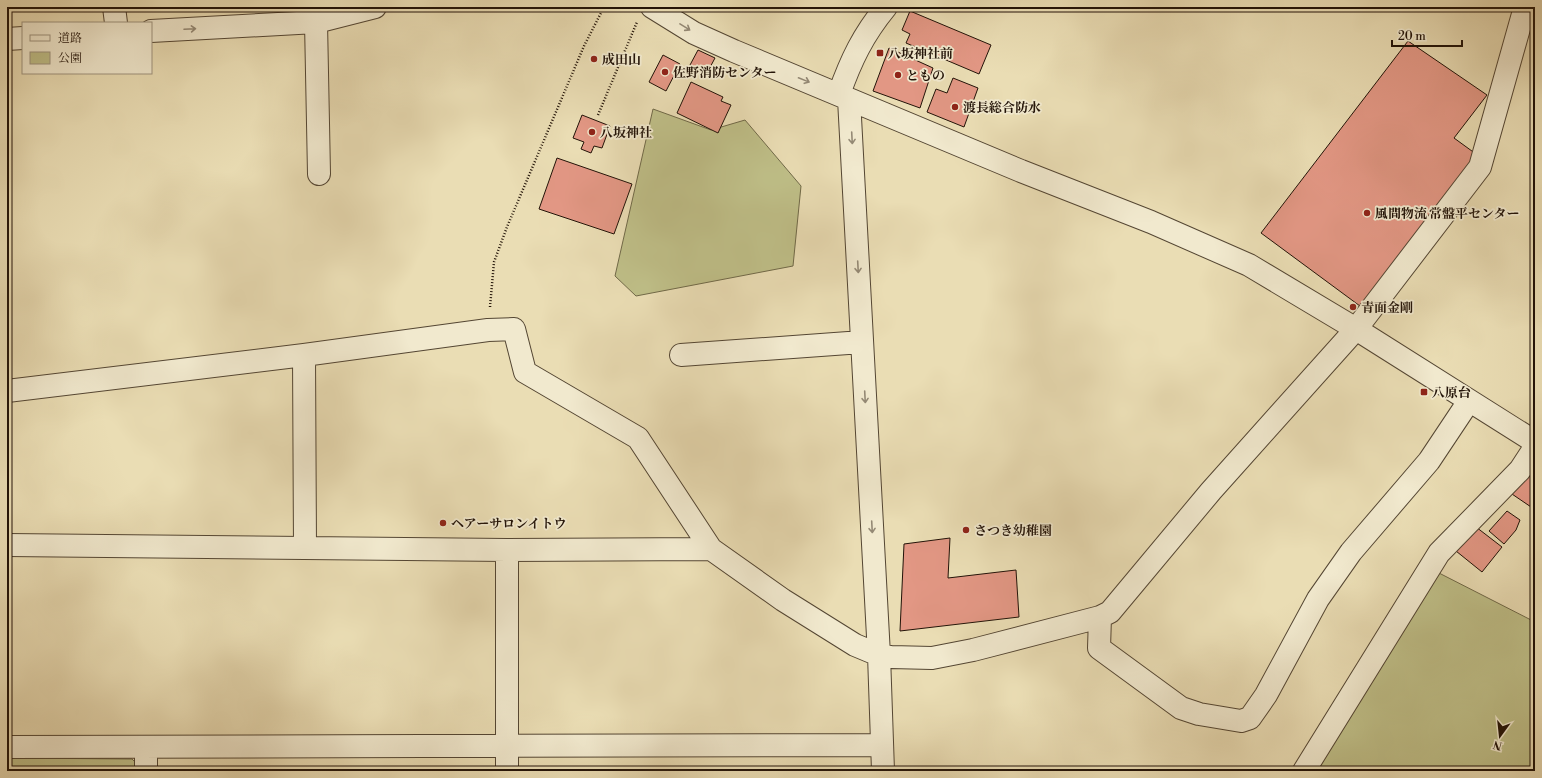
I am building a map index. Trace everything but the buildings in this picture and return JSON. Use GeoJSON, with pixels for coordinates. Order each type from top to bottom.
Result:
{"type":"FeatureCollection","features":[{"type":"Feature","properties":{"kind":"street"},"geometry":{"type":"LineString","coordinates":[[114,7],[116,22]]}},
{"type":"Feature","properties":{"kind":"street"},"geometry":{"type":"LineString","coordinates":[[152,31],[316,22],[375,7]]}},
{"type":"Feature","properties":{"kind":"street"},"geometry":{"type":"LineString","coordinates":[[883,771],[862,342],[844,96],[849,65],[868,28],[886,7]]}},
{"type":"Feature","properties":{"kind":"street"},"geometry":{"type":"LineString","coordinates":[[7,391],[304,355],[488,330],[514,329],[525,372],[638,438],[711,549],[783,600],[855,645],[878,655],[932,658],[973,650],[1100,617],[1110,612],[1211,491],[1356,329],[1480,167],[1525,7]]}},
{"type":"Feature","properties":{"kind":"street"},"geometry":{"type":"LineString","coordinates":[[645,14],[694,33],[734,52],[844,96],[1021,171],[1151,222],[1242,262],[1356,329],[1535,442]]}},
{"type":"Feature","properties":{"kind":"street"},"geometry":{"type":"LineString","coordinates":[[316,22],[319,174]]}},
{"type":"Feature","properties":{"kind":"street"},"geometry":{"type":"LineString","coordinates":[[7,39],[22,38]]}},
{"type":"Feature","properties":{"kind":"street"},"geometry":{"type":"LineString","coordinates":[[681,356],[862,342]]}},
{"type":"Feature","properties":{"kind":"street"},"geometry":{"type":"LineString","coordinates":[[304,355],[305,547]]}},
{"type":"Feature","properties":{"kind":"street"},"geometry":{"type":"LineString","coordinates":[[1100,617],[1099,648],[1181,708],[1199,714],[1241,721],[1250,718],[1266,695],[1318,599],[1351,552],[1429,461],[1469,400]]}},
{"type":"Feature","properties":{"kind":"street"},"geometry":{"type":"LineString","coordinates":[[1304,771],[1439,553],[1520,470],[1535,447]]}},
{"type":"Feature","properties":{"kind":"street"},"geometry":{"type":"LineString","coordinates":[[7,545],[507,550],[711,549]]}},
{"type":"Feature","properties":{"kind":"street"},"geometry":{"type":"LineString","coordinates":[[507,550],[508,771]]}},
{"type":"Feature","properties":{"kind":"street"},"geometry":{"type":"LineString","coordinates":[[7,747],[882,745]]}},
{"type":"Feature","properties":{"kind":"street"},"geometry":{"type":"LineString","coordinates":[[146,747],[146,771]]}},
{"type":"Feature","properties":{"kind":"path"},"geometry":{"type":"LineString","coordinates":[[488,330],[494,262],[584,46],[604,7]]}},
{"type":"Feature","properties":{"kind":"path"},"geometry":{"type":"LineString","coordinates":[[598,116],[645,14]]}},
{"type":"Feature","properties":{"kind":"green space"},"geometry":{"type":"Polygon","coordinates":[[[653,109],[711,130],[745,120],[801,186],[793,266],[636,296],[615,276],[653,109]]]}},
{"type":"Feature","properties":{"kind":"green space"},"geometry":{"type":"Polygon","coordinates":[[[1437,572],[1535,622],[1535,771],[1317,771],[1437,572]]]}},
{"type":"Feature","properties":{"kind":"green space"},"geometry":{"type":"Polygon","coordinates":[[[7,758],[132,759],[138,765],[138,771],[7,771],[7,758]]]}},
{"type":"Feature","properties":{"kind":"place","name":"八坂神社前"},"geometry":{"type":"Point","coordinates":[880,53]}},
{"type":"Feature","properties":{"kind":"place","name":"成田山"},"geometry":{"type":"Point","coordinates":[594,59]}},
{"type":"Feature","properties":{"kind":"place","name":"佐野消防センター"},"geometry":{"type":"Point","coordinates":[665,72]}},
{"type":"Feature","properties":{"kind":"place","name":"ともの"},"geometry":{"type":"Point","coordinates":[898,75]}},
{"type":"Feature","properties":{"kind":"place","name":"渡長総合防水"},"geometry":{"type":"Point","coordinates":[955,107]}},
{"type":"Feature","properties":{"kind":"place","name":"八坂神社"},"geometry":{"type":"Point","coordinates":[592,132]}},
{"type":"Feature","properties":{"kind":"place","name":"風間物流 常盤平センター"},"geometry":{"type":"Point","coordinates":[1367,213]}},
{"type":"Feature","properties":{"kind":"place","name":"青面金剛"},"geometry":{"type":"Point","coordinates":[1353,307]}},
{"type":"Feature","properties":{"kind":"place","name":"八原台"},"geometry":{"type":"Point","coordinates":[1424,392]}},
{"type":"Feature","properties":{"kind":"place","name":"ヘアーサロンイトウ"},"geometry":{"type":"Point","coordinates":[443,523]}},
{"type":"Feature","properties":{"kind":"place","name":"さつき幼稚園"},"geometry":{"type":"Point","coordinates":[966,530]}}]}
